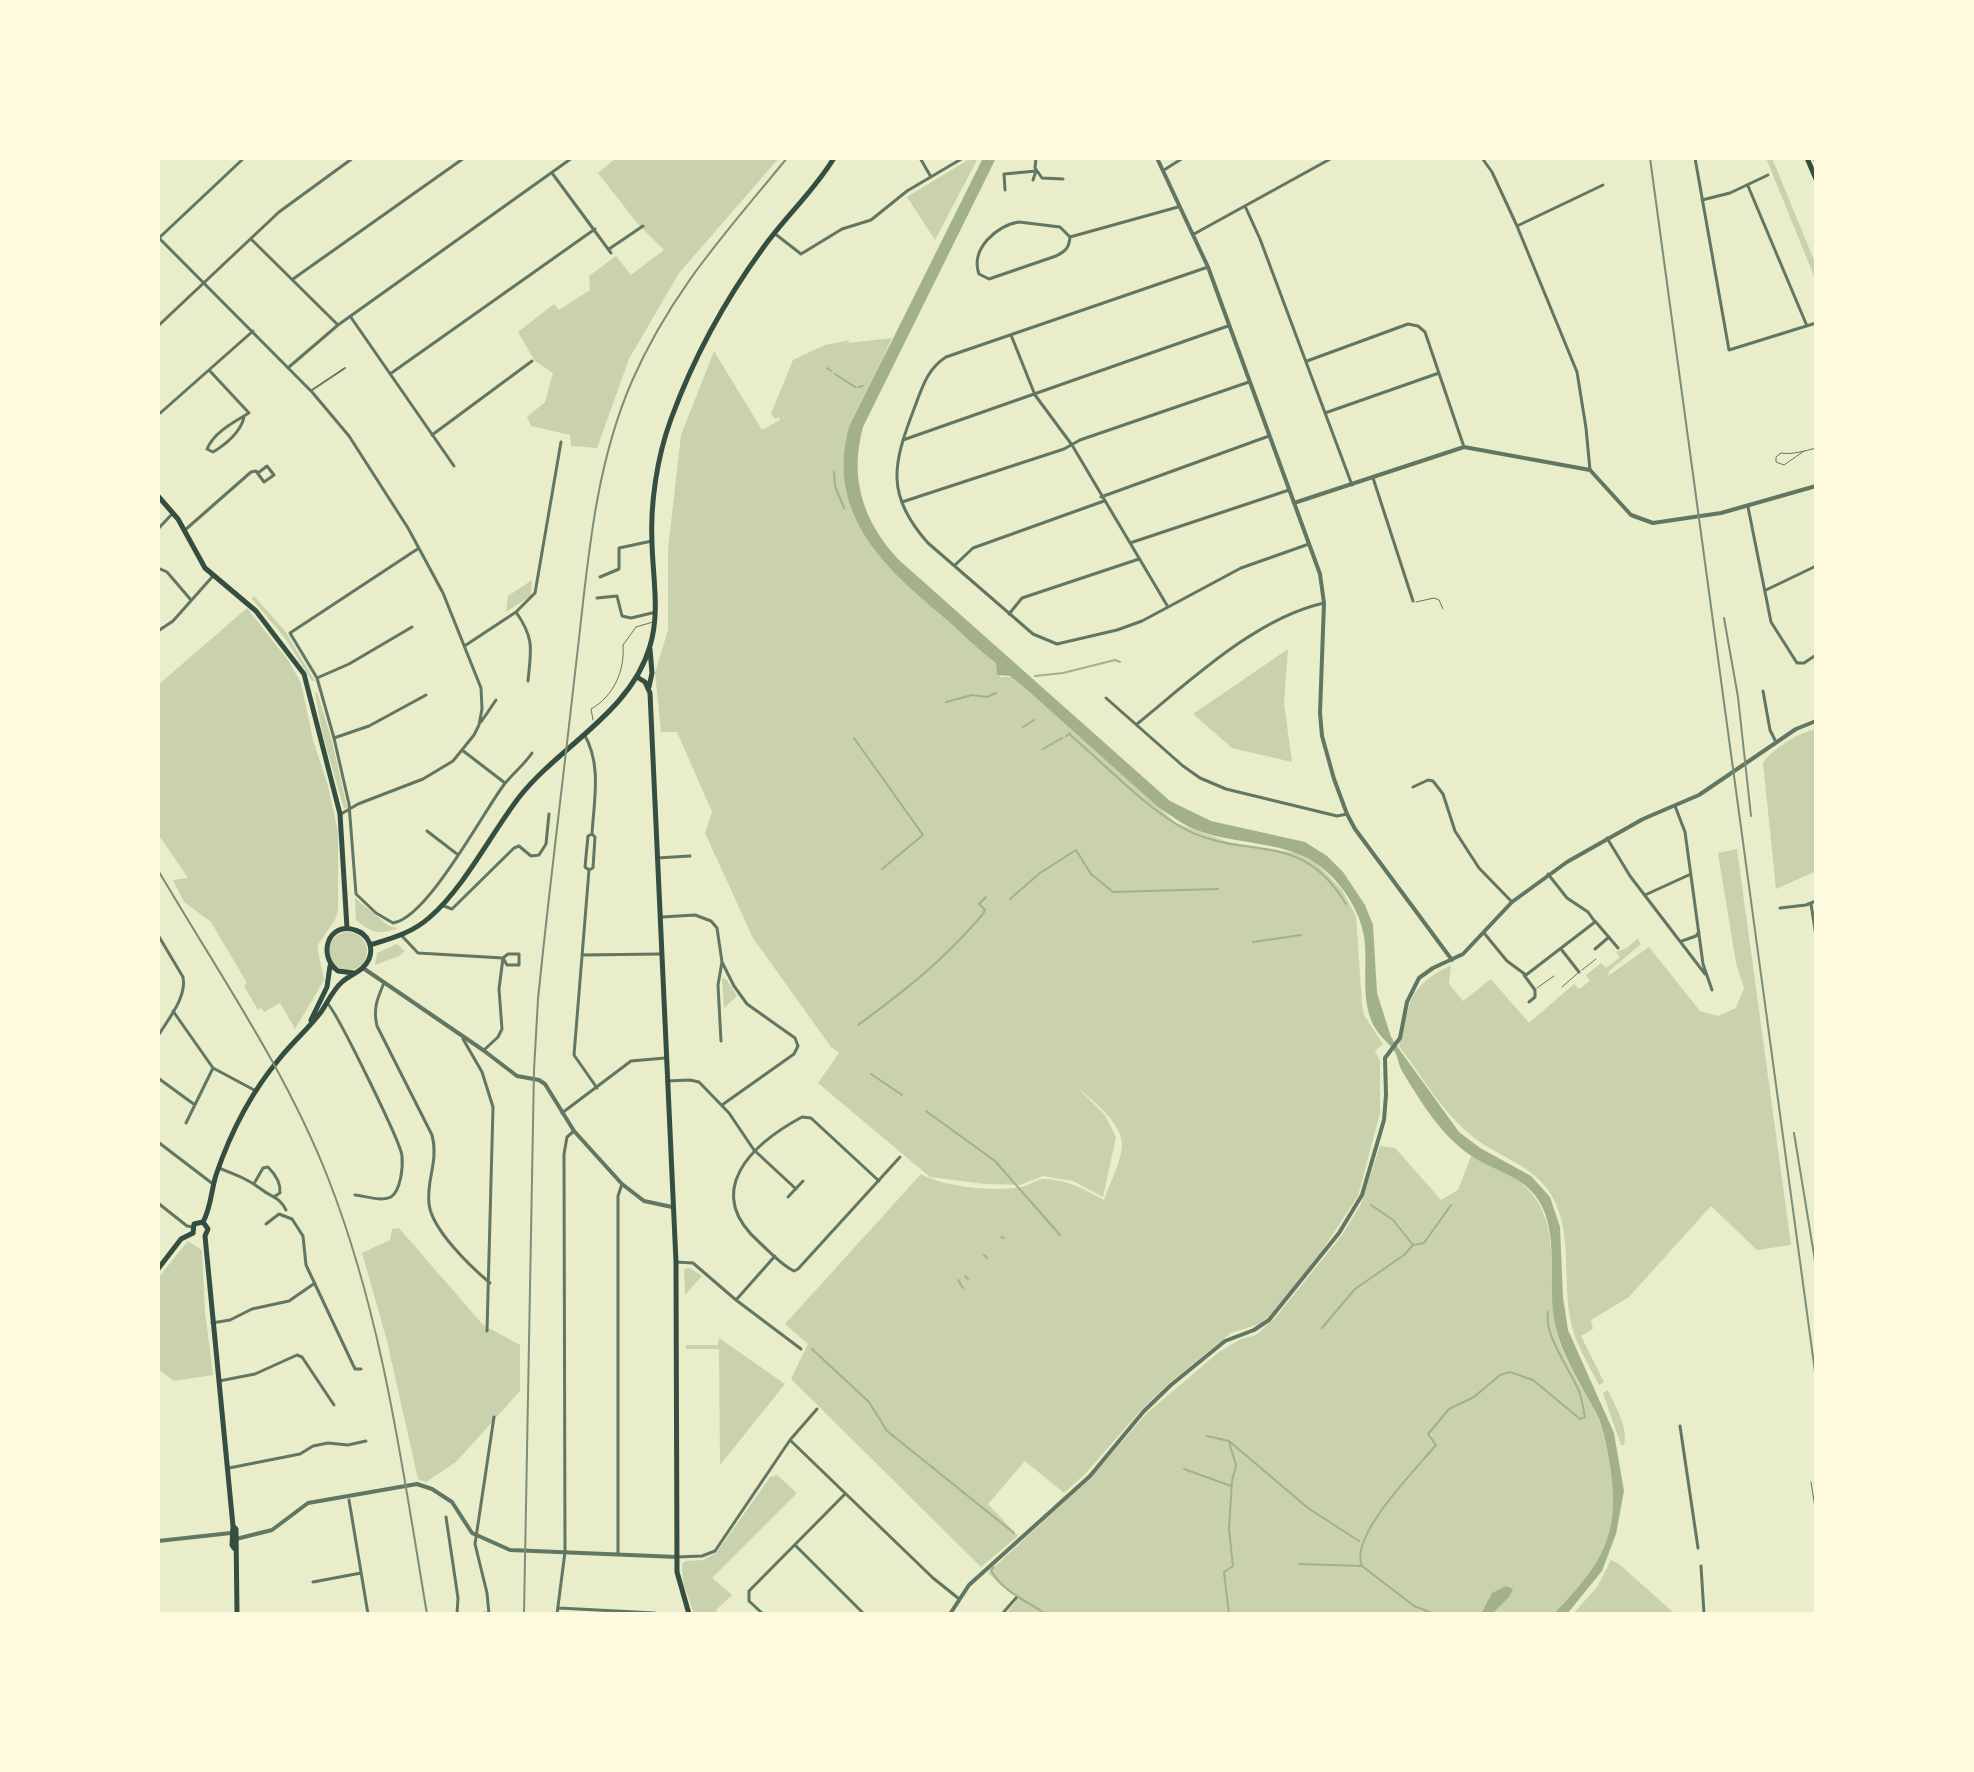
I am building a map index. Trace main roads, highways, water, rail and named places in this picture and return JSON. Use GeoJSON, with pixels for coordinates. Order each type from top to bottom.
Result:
{"type":"FeatureCollection","features":[{"type":"Feature","properties":{"kind":"main road"},"geometry":{"type":"LineString","coordinates":[[370,945],[402,936],[432,916],[520,796],[595,724],[637,677],[656,621],[652,541],[654,494],[670,420],[713,328],[774,233],[834,158]]}},
{"type":"Feature","properties":{"kind":"main road"},"geometry":{"type":"LineString","coordinates":[[1807,158],[1816,179]]}},
{"type":"Feature","properties":{"kind":"main road"},"geometry":{"type":"LineString","coordinates":[[158,496],[173,512],[213,576],[256,611],[304,674],[340,814],[347,928]]}},
{"type":"Feature","properties":{"kind":"main road"},"geometry":{"type":"LineString","coordinates":[[649,648],[676,1262],[677,1557],[680,1586],[689,1614]]}},
{"type":"Feature","properties":{"kind":"main road"},"geometry":{"type":"LineString","coordinates":[[637,677],[649,688]]}},
{"type":"Feature","properties":{"kind":"main road"},"geometry":{"type":"LineString","coordinates":[[203,1222],[219,1168],[256,1091],[279,1058],[304,1031],[327,1003],[334,990],[363,968],[371,954],[370,945],[363,934],[347,928],[335,932],[329,939],[325,949],[330,965],[327,987],[304,1031]]}},
{"type":"Feature","properties":{"kind":"main road"},"geometry":{"type":"LineString","coordinates":[[330,965],[338,971],[354,973]]}},
{"type":"Feature","properties":{"kind":"main road"},"geometry":{"type":"LineString","coordinates":[[158,1269],[197,1222],[203,1222]]}},
{"type":"Feature","properties":{"kind":"main road"},"geometry":{"type":"LineString","coordinates":[[203,1222],[208,1228],[205,1236],[212,1323],[229,1468],[237,1614]]}},
{"type":"Feature","properties":{"kind":"main road"},"geometry":{"type":"LineString","coordinates":[[193,1230],[198,1237],[205,1236]]}},
{"type":"Feature","properties":{"kind":"main road"},"geometry":{"type":"LineString","coordinates":[[233,1529],[236,1539],[234,1548]]}},
{"type":"Feature","properties":{"kind":"waterway"},"geometry":{"type":"LineString","coordinates":[[827,368],[831,371]]}},
{"type":"Feature","properties":{"kind":"waterway"},"geometry":{"type":"LineString","coordinates":[[835,374],[855,387]]}},
{"type":"Feature","properties":{"kind":"waterway"},"geometry":{"type":"LineString","coordinates":[[858,387],[863,386]]}},
{"type":"Feature","properties":{"kind":"waterway"},"geometry":{"type":"LineString","coordinates":[[834,472],[835,486],[844,508]]}},
{"type":"Feature","properties":{"kind":"waterway"},"geometry":{"type":"LineString","coordinates":[[1035,676],[1063,673],[1115,660],[1120,662]]}},
{"type":"Feature","properties":{"kind":"waterway"},"geometry":{"type":"LineString","coordinates":[[946,702],[996,693]]}},
{"type":"Feature","properties":{"kind":"waterway"},"geometry":{"type":"LineString","coordinates":[[1023,727],[1034,720]]}},
{"type":"Feature","properties":{"kind":"waterway"},"geometry":{"type":"LineString","coordinates":[[1066,736],[1070,733]]}},
{"type":"Feature","properties":{"kind":"waterway"},"geometry":{"type":"LineString","coordinates":[[1069,734],[1137,795],[1181,827],[1227,843],[1290,855],[1309,864],[1328,880],[1346,904]]}},
{"type":"Feature","properties":{"kind":"waterway"},"geometry":{"type":"LineString","coordinates":[[854,738],[923,835],[882,869]]}},
{"type":"Feature","properties":{"kind":"waterway"},"geometry":{"type":"LineString","coordinates":[[1043,749],[1062,738]]}},
{"type":"Feature","properties":{"kind":"waterway"},"geometry":{"type":"LineString","coordinates":[[1010,899],[1040,873],[1076,850],[1091,874],[1113,892],[1218,889]]}},
{"type":"Feature","properties":{"kind":"waterway"},"geometry":{"type":"LineString","coordinates":[[858,1025],[939,960],[983,914],[985,910],[979,904],[986,897]]}},
{"type":"Feature","properties":{"kind":"waterway"},"geometry":{"type":"LineString","coordinates":[[1253,942],[1301,935]]}},
{"type":"Feature","properties":{"kind":"waterway"},"geometry":{"type":"LineString","coordinates":[[871,1074],[902,1095]]}},
{"type":"Feature","properties":{"kind":"waterway"},"geometry":{"type":"LineString","coordinates":[[926,1111],[995,1161],[1060,1235]]}},
{"type":"Feature","properties":{"kind":"waterway"},"geometry":{"type":"LineString","coordinates":[[1371,1205],[1393,1220],[1413,1245]]}},
{"type":"Feature","properties":{"kind":"waterway"},"geometry":{"type":"LineString","coordinates":[[1322,1328],[1355,1289],[1404,1255],[1413,1245],[1424,1243],[1451,1205]]}},
{"type":"Feature","properties":{"kind":"waterway"},"geometry":{"type":"LineString","coordinates":[[984,1255],[987,1258]]}},
{"type":"Feature","properties":{"kind":"waterway"},"geometry":{"type":"LineString","coordinates":[[965,1276],[968,1279]]}},
{"type":"Feature","properties":{"kind":"waterway"},"geometry":{"type":"LineString","coordinates":[[958,1280],[963,1288]]}},
{"type":"Feature","properties":{"kind":"waterway"},"geometry":{"type":"LineString","coordinates":[[1362,1566],[1360,1553],[1374,1521],[1436,1445],[1428,1434],[1449,1409],[1474,1397],[1500,1375],[1510,1372],[1533,1380],[1580,1419],[1585,1417],[1579,1391],[1549,1330],[1548,1312]]}},
{"type":"Feature","properties":{"kind":"waterway"},"geometry":{"type":"LineString","coordinates":[[812,1349],[869,1402],[887,1431],[1014,1533]]}},
{"type":"Feature","properties":{"kind":"waterway"},"geometry":{"type":"LineString","coordinates":[[1207,1436],[1229,1441],[1308,1508],[1359,1541]]}},
{"type":"Feature","properties":{"kind":"waterway"},"geometry":{"type":"LineString","coordinates":[[1229,1442],[1236,1465],[1229,1529],[1233,1566],[1224,1572],[1229,1614]]}},
{"type":"Feature","properties":{"kind":"waterway"},"geometry":{"type":"LineString","coordinates":[[1184,1469],[1231,1486]]}},
{"type":"Feature","properties":{"kind":"waterway"},"geometry":{"type":"LineString","coordinates":[[1299,1564],[1362,1566],[1414,1606],[1435,1614]]}},
{"type":"Feature","properties":{"kind":"waterway"},"geometry":{"type":"LineString","coordinates":[[994,1567],[991,1570],[1001,1584],[1046,1614]]}},
{"type":"Feature","properties":{"kind":"railway"},"geometry":{"type":"LineString","coordinates":[[524,1614],[538,999],[593,525],[619,416],[648,348],[702,264],[787,158]]}},
{"type":"Feature","properties":{"kind":"railway"},"geometry":{"type":"LineString","coordinates":[[1650,158],[1816,1379]]}},
{"type":"Feature","properties":{"kind":"railway"},"geometry":{"type":"LineString","coordinates":[[1724,618],[1738,697],[1751,816]]}},
{"type":"Feature","properties":{"kind":"railway"},"geometry":{"type":"LineString","coordinates":[[158,870],[271,1059],[328,1178],[347,1231],[377,1338],[427,1614]]}},
{"type":"Feature","properties":{"kind":"railway"},"geometry":{"type":"LineString","coordinates":[[1794,1133],[1816,1267]]}}]}
